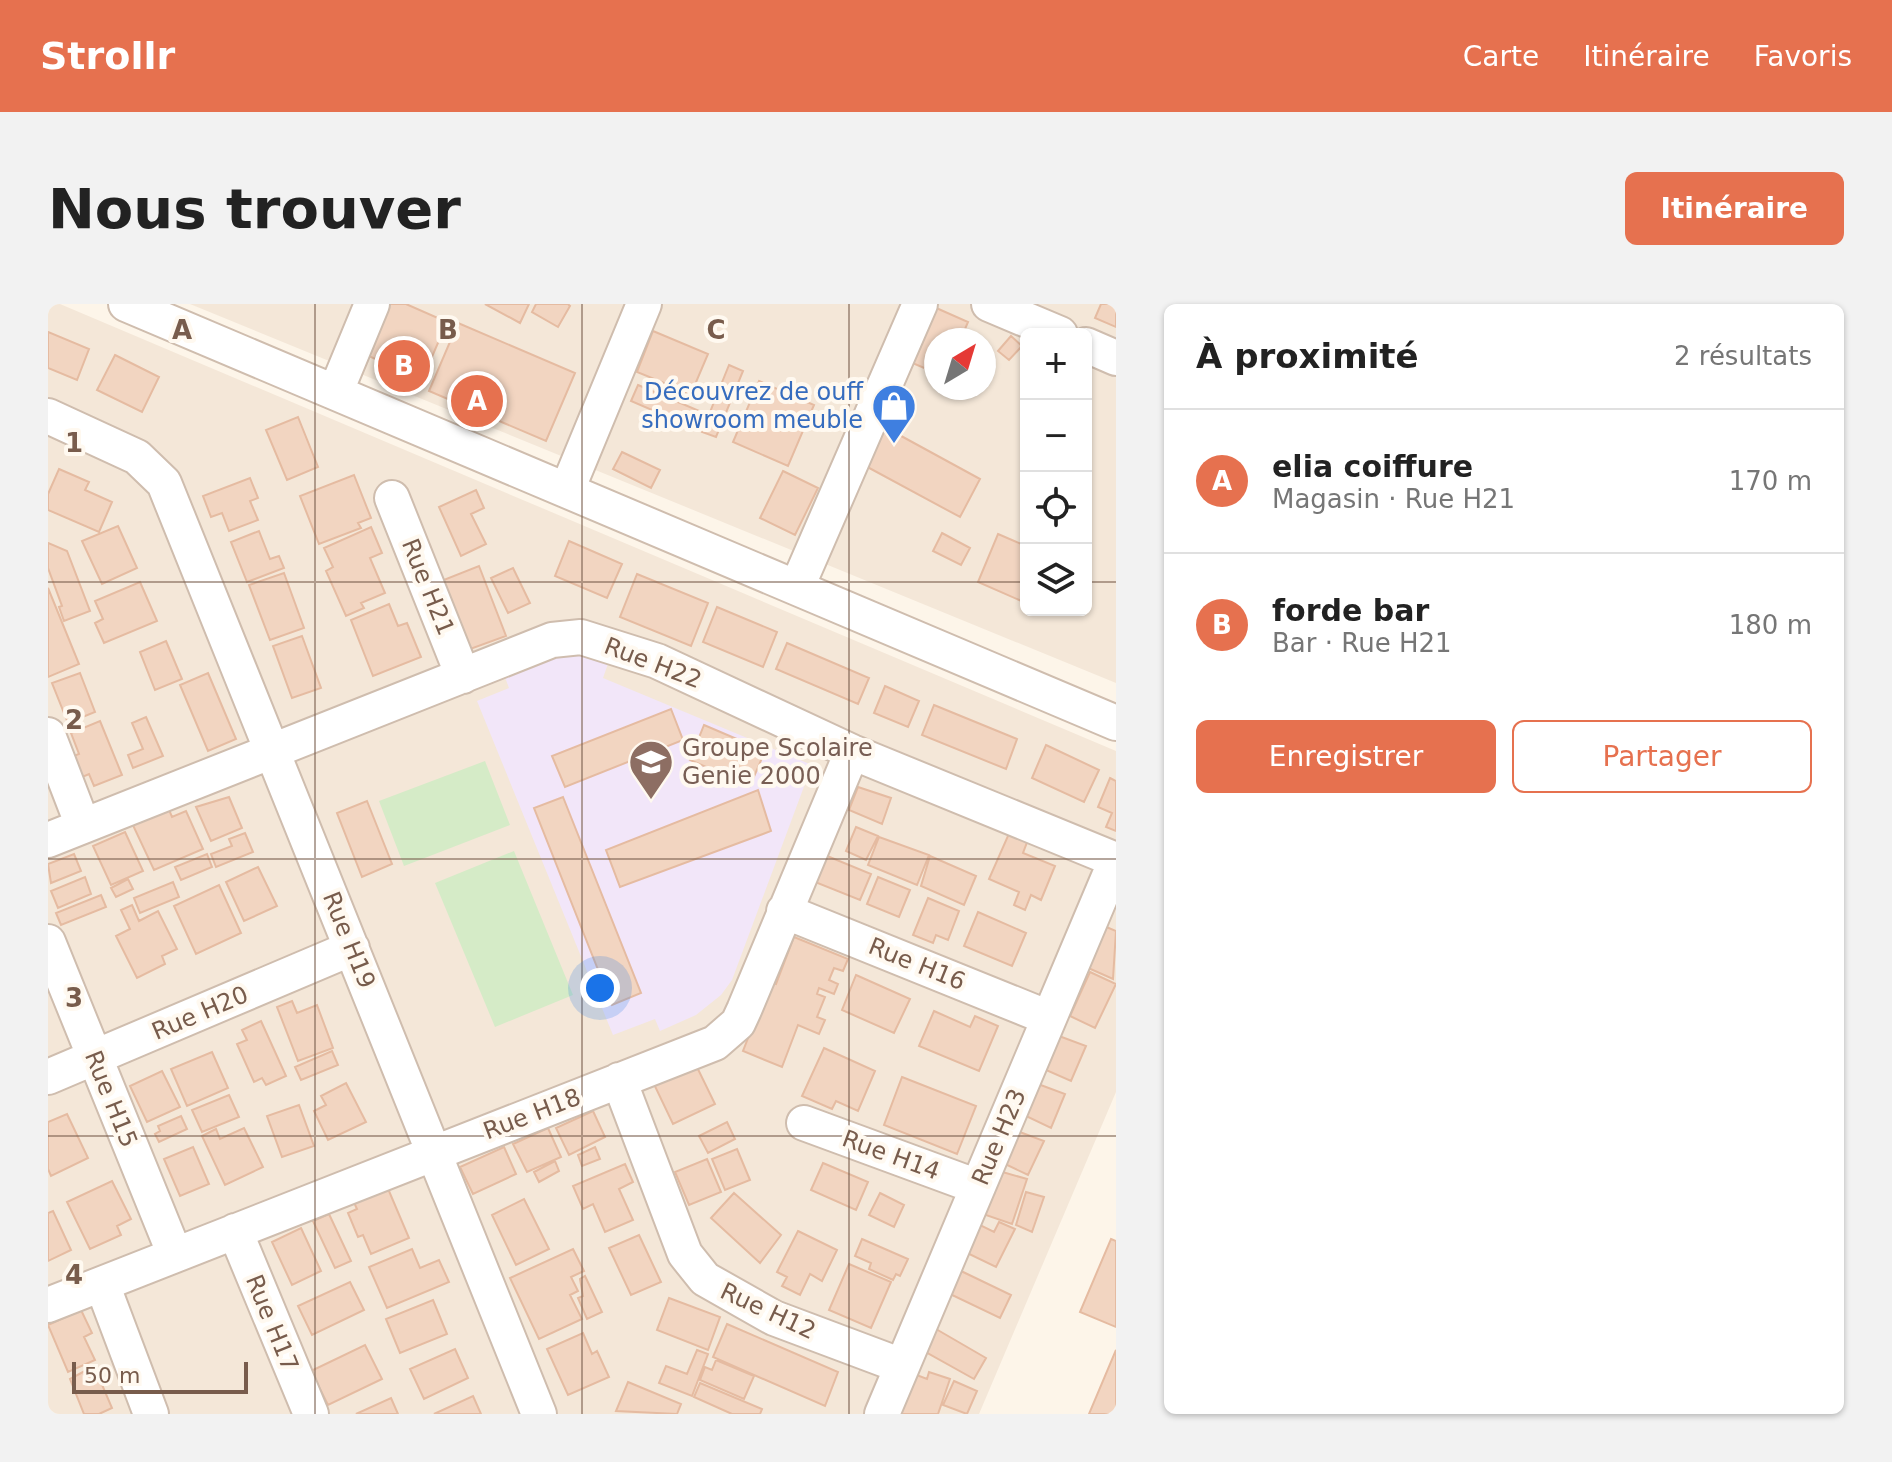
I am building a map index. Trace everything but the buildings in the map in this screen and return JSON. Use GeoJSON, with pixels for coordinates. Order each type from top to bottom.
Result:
{"type":"FeatureCollection","features":[{"type":"Feature","properties":{"kind":"street"},"geometry":{"type":"LineString","coordinates":[[126,304],[1116,723]]}},
{"type":"Feature","properties":{"kind":"street"},"geometry":{"type":"LineString","coordinates":[[336,391],[372,304]]}},
{"type":"Feature","properties":{"kind":"street"},"geometry":{"type":"LineString","coordinates":[[567,490],[644,304]]}},
{"type":"Feature","properties":{"kind":"street"},"geometry":{"type":"LineString","coordinates":[[797,587],[920,304]]}},
{"type":"Feature","properties":{"kind":"street"},"geometry":{"type":"LineString","coordinates":[[989,304],[1046,328]]}},
{"type":"Feature","properties":{"kind":"street"},"geometry":{"type":"LineString","coordinates":[[1092,348],[1116,358]]}},
{"type":"Feature","properties":{"kind":"street","name":"Rue H19"},"geometry":{"type":"LineString","coordinates":[[48,416],[119,447],[152,469],[169,492],[539,1414]]}},
{"type":"Feature","properties":{"kind":"street","name":"Rue H21"},"geometry":{"type":"LineString","coordinates":[[392,498],[463,676]]}},
{"type":"Feature","properties":{"kind":"street","name":"Rue H22"},"geometry":{"type":"LineString","coordinates":[[48,840],[552,640],[581,637],[657,661],[852,752],[1116,860]]}},
{"type":"Feature","properties":{"kind":"street"},"geometry":{"type":"LineString","coordinates":[[48,735],[83,826]]}},
{"type":"Feature","properties":{"kind":"street","name":"Rue H18"},"geometry":{"type":"LineString","coordinates":[[48,1305],[715,1043],[728,1034],[744,1010],[852,752]]}},
{"type":"Feature","properties":{"kind":"street","name":"Rue H23"},"geometry":{"type":"LineString","coordinates":[[882,1414],[1116,860]]}},
{"type":"Feature","properties":{"kind":"street","name":"Rue H16"},"geometry":{"type":"LineString","coordinates":[[784,911],[1049,1018]]}},
{"type":"Feature","properties":{"kind":"street","name":"Rue H15"},"geometry":{"type":"LineString","coordinates":[[48,942],[175,1255]]}},
{"type":"Feature","properties":{"kind":"street","name":"Rue H20"},"geometry":{"type":"LineString","coordinates":[[48,1077],[352,948]]}},
{"type":"Feature","properties":{"kind":"street","name":"Rue H12"},"geometry":{"type":"LineString","coordinates":[[619,1080],[685,1254],[705,1279],[774,1318],[902,1366]]}},
{"type":"Feature","properties":{"kind":"street","name":"Rue H14"},"geometry":{"type":"LineString","coordinates":[[804,1123],[978,1187]]}},
{"type":"Feature","properties":{"kind":"street","name":"Rue H17"},"geometry":{"type":"LineString","coordinates":[[235,1231],[311,1414]]}},
{"type":"Feature","properties":{"kind":"street"},"geometry":{"type":"LineString","coordinates":[[102,1284],[151,1414]]}},
{"type":"Feature","properties":{"kind":"shaded area"},"geometry":{"type":"Polygon","coordinates":[[[48,304],[60,304],[1116,751],[1116,1092],[979,1414],[48,1414],[48,304]]]}},
{"type":"Feature","properties":{"kind":"shaded area"},"geometry":{"type":"Polygon","coordinates":[[[190,304],[1116,304],[1116,683],[190,304]]]}},
{"type":"Feature","properties":{"kind":"shaded area"},"geometry":{"type":"Polygon","coordinates":[[[566,650],[610,658],[603,678],[812,765],[732,980],[721,995],[696,1015],[660,1031],[655,1019],[613,1035],[477,701],[509,688],[503,672],[566,650]]]}},
{"type":"Feature","properties":{"kind":"green space"},"geometry":{"type":"Polygon","coordinates":[[[485,761],[510,825],[404,866],[379,801],[485,761]]]}},
{"type":"Feature","properties":{"kind":"green space"},"geometry":{"type":"Polygon","coordinates":[[[514,851],[573,995],[495,1027],[435,883],[514,851]]]}},
{"type":"Feature","properties":{"kind":"place","name":"forde bar"},"geometry":{"type":"Point","coordinates":[404,366]}},
{"type":"Feature","properties":{"kind":"place","name":"elia coiffure"},"geometry":{"type":"Point","coordinates":[477,401]}},
{"type":"Feature","properties":{"kind":"place","name":"Découvrez de ouff showroom meuble"},"geometry":{"type":"Point","coordinates":[894,445]}},
{"type":"Feature","properties":{"kind":"place","name":"Groupe Scolaire Genie 2000"},"geometry":{"type":"Point","coordinates":[651,801]}}]}
